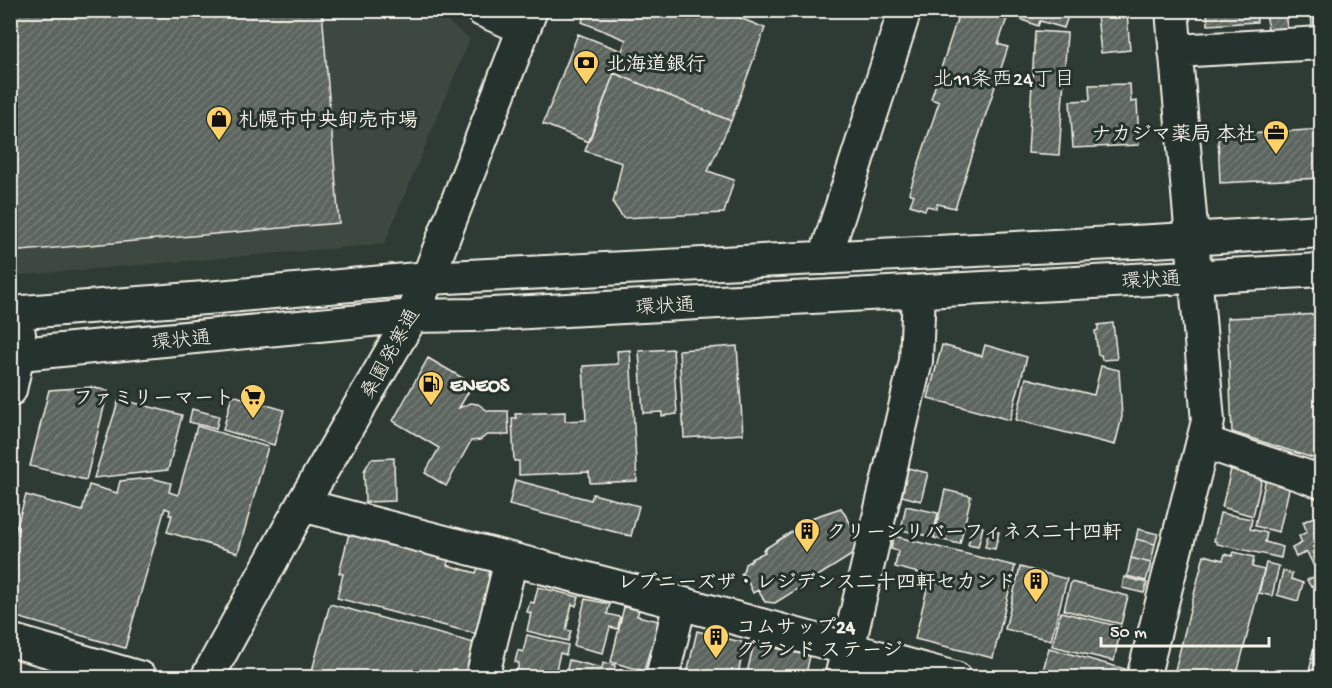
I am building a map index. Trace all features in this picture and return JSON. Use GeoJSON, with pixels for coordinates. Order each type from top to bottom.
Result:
{"type":"FeatureCollection","features":[{"type":"Feature","properties":{"kind":"street"},"geometry":{"type":"LineString","coordinates":[[482,10],[527,19]]}},
{"type":"Feature","properties":{"kind":"street"},"geometry":{"type":"LineString","coordinates":[[825,258],[904,10]]}},
{"type":"Feature","properties":{"kind":"street"},"geometry":{"type":"LineString","coordinates":[[1143,678],[1208,421],[1172,10]]}},
{"type":"Feature","properties":{"kind":"street","name":"桑園発寒通"},"geometry":{"type":"LineString","coordinates":[[207,678],[302,505],[412,316],[527,19]]}},
{"type":"Feature","properties":{"kind":"street"},"geometry":{"type":"LineString","coordinates":[[1175,51],[1322,43]]}},
{"type":"Feature","properties":{"kind":"street","name":"環状通"},"geometry":{"type":"LineString","coordinates":[[16,312],[428,278],[1322,231]]}},
{"type":"Feature","properties":{"kind":"street","name":"環状通"},"geometry":{"type":"LineString","coordinates":[[14,354],[412,316],[472,315],[1322,270]]}},
{"type":"Feature","properties":{"kind":"street"},"geometry":{"type":"LineString","coordinates":[[845,663],[916,361],[919,292]]}},
{"type":"Feature","properties":{"kind":"street"},"geometry":{"type":"LineString","coordinates":[[10,390],[16,312]]}},
{"type":"Feature","properties":{"kind":"street"},"geometry":{"type":"LineString","coordinates":[[1204,442],[1322,482]]}},
{"type":"Feature","properties":{"kind":"street"},"geometry":{"type":"LineString","coordinates":[[302,505],[680,603],[845,663],[955,678]]}},
{"type":"Feature","properties":{"kind":"street"},"geometry":{"type":"LineString","coordinates":[[482,678],[510,560]]}},
{"type":"Feature","properties":{"kind":"street"},"geometry":{"type":"LineString","coordinates":[[662,678],[680,603]]}},
{"type":"Feature","properties":{"kind":"street"},"geometry":{"type":"LineString","coordinates":[[10,640],[141,678]]}},
{"type":"Feature","properties":{"kind":"shaded area","name":"札幌市中央卸売市場"},"geometry":{"type":"Polygon","coordinates":[[[11,11],[434,11],[470,39],[384,244],[11,276],[11,11]]]}},
{"type":"Feature","properties":{"kind":"building","name":"札幌市中央卸売市場"},"geometry":{"type":"Polygon","coordinates":[[[10,10],[322,10],[339,223],[10,252],[10,10]]]}},
{"type":"Feature","properties":{"kind":"building"},"geometry":{"type":"Polygon","coordinates":[[[586,10],[720,10],[765,28],[731,121],[614,73],[626,40],[582,22],[586,10]]]}},
{"type":"Feature","properties":{"kind":"building"},"geometry":{"type":"Polygon","coordinates":[[[960,10],[1010,10],[998,44],[1008,47],[955,208],[937,204],[936,208],[927,206],[925,210],[910,205],[914,195],[909,193],[939,102],[931,99],[960,10]]]}},
{"type":"Feature","properties":{"kind":"building"},"geometry":{"type":"Polygon","coordinates":[[[1023,10],[1070,10],[1064,28],[1040,21],[1038,26],[1020,19],[1023,10]]]}},
{"type":"Feature","properties":{"kind":"building"},"geometry":{"type":"Polygon","coordinates":[[[1203,10],[1256,10],[1257,22],[1208,25],[1207,13],[1203,10]]]}},
{"type":"Feature","properties":{"kind":"building"},"geometry":{"type":"Polygon","coordinates":[[[1266,10],[1285,10],[1287,30],[1268,31],[1266,10]]]}},
{"type":"Feature","properties":{"kind":"building"},"geometry":{"type":"Polygon","coordinates":[[[1311,10],[1322,10],[1322,29],[1312,30],[1311,10]]]}},
{"type":"Feature","properties":{"kind":"building"},"geometry":{"type":"Polygon","coordinates":[[[1127,13],[1130,50],[1101,53],[1097,15],[1127,13]]]}},
{"type":"Feature","properties":{"kind":"building"},"geometry":{"type":"Polygon","coordinates":[[[1035,31],[1067,33],[1059,155],[1028,153],[1035,31]]]}},
{"type":"Feature","properties":{"kind":"building"},"geometry":{"type":"Polygon","coordinates":[[[578,34],[622,51],[589,142],[543,124],[578,34]]]}},
{"type":"Feature","properties":{"kind":"building"},"geometry":{"type":"Polygon","coordinates":[[[614,73],[731,121],[708,171],[734,180],[724,213],[623,218],[613,203],[622,163],[585,151],[614,73]]]}},
{"type":"Feature","properties":{"kind":"building"},"geometry":{"type":"Polygon","coordinates":[[[1130,84],[1131,102],[1137,101],[1139,145],[1073,148],[1070,101],[1090,100],[1089,85],[1130,84]]]}},
{"type":"Feature","properties":{"kind":"building"},"geometry":{"type":"Polygon","coordinates":[[[1322,129],[1322,178],[1220,183],[1218,136],[1322,129]]]}},
{"type":"Feature","properties":{"kind":"building"},"geometry":{"type":"Polygon","coordinates":[[[1322,314],[1322,461],[1232,432],[1227,318],[1322,314]]]}},
{"type":"Feature","properties":{"kind":"building"},"geometry":{"type":"Polygon","coordinates":[[[1113,323],[1117,359],[1102,360],[1101,355],[1098,355],[1095,331],[1098,330],[1098,325],[1113,323]]]}},
{"type":"Feature","properties":{"kind":"building"},"geometry":{"type":"Polygon","coordinates":[[[942,345],[982,356],[985,345],[1027,357],[1010,420],[928,398],[942,345]]]}},
{"type":"Feature","properties":{"kind":"building"},"geometry":{"type":"Polygon","coordinates":[[[737,346],[743,434],[684,438],[679,350],[737,346]]]}},
{"type":"Feature","properties":{"kind":"building"},"geometry":{"type":"Polygon","coordinates":[[[673,349],[677,414],[662,416],[662,412],[643,413],[639,351],[673,349]]]}},
{"type":"Feature","properties":{"kind":"building"},"geometry":{"type":"Polygon","coordinates":[[[630,350],[637,481],[590,483],[589,472],[519,475],[519,461],[514,461],[512,418],[516,418],[515,414],[565,412],[565,421],[586,420],[583,366],[618,364],[617,351],[630,350]]]}},
{"type":"Feature","properties":{"kind":"building"},"geometry":{"type":"Polygon","coordinates":[[[428,358],[473,384],[459,408],[471,403],[478,404],[488,411],[508,411],[509,435],[487,435],[480,440],[471,441],[446,486],[425,473],[439,448],[393,421],[428,358]]]}},
{"type":"Feature","properties":{"kind":"building"},"geometry":{"type":"Polygon","coordinates":[[[1101,366],[1119,370],[1122,417],[1115,445],[1016,420],[1026,378],[1094,395],[1101,366]]]}},
{"type":"Feature","properties":{"kind":"building"},"geometry":{"type":"Polygon","coordinates":[[[92,387],[108,391],[86,480],[30,466],[49,390],[92,387]]]}},
{"type":"Feature","properties":{"kind":"building","name":"ファミリーマート"},"geometry":{"type":"Polygon","coordinates":[[[232,395],[284,410],[274,445],[223,430],[232,395]]]}},
{"type":"Feature","properties":{"kind":"building"},"geometry":{"type":"Polygon","coordinates":[[[119,399],[182,415],[168,470],[94,478],[119,399]]]}},
{"type":"Feature","properties":{"kind":"building"},"geometry":{"type":"Polygon","coordinates":[[[192,409],[219,416],[216,429],[189,422],[192,409]]]}},
{"type":"Feature","properties":{"kind":"building"},"geometry":{"type":"Polygon","coordinates":[[[197,426],[268,447],[238,553],[167,532],[172,515],[169,515],[170,510],[165,508],[125,648],[10,615],[10,549],[26,495],[82,511],[89,485],[117,493],[120,481],[151,478],[171,483],[169,492],[178,495],[197,426]]]}},
{"type":"Feature","properties":{"kind":"building"},"geometry":{"type":"Polygon","coordinates":[[[394,458],[395,501],[365,502],[364,471],[371,459],[394,458]]]}},
{"type":"Feature","properties":{"kind":"building"},"geometry":{"type":"Polygon","coordinates":[[[1233,461],[1264,469],[1253,516],[1222,507],[1233,461]]]}},
{"type":"Feature","properties":{"kind":"building"},"geometry":{"type":"Polygon","coordinates":[[[908,468],[928,473],[921,501],[902,496],[908,468]]]}},
{"type":"Feature","properties":{"kind":"building"},"geometry":{"type":"Polygon","coordinates":[[[1268,470],[1290,485],[1279,532],[1255,526],[1268,470]]]}},
{"type":"Feature","properties":{"kind":"building"},"geometry":{"type":"Polygon","coordinates":[[[515,480],[591,500],[593,494],[639,506],[631,536],[509,505],[515,480]]]}},
{"type":"Feature","properties":{"kind":"building"},"geometry":{"type":"Polygon","coordinates":[[[945,490],[971,496],[960,544],[934,538],[945,490]]]}},
{"type":"Feature","properties":{"kind":"building"},"geometry":{"type":"Polygon","coordinates":[[[906,506],[938,513],[933,537],[901,530],[906,506]]]}},
{"type":"Feature","properties":{"kind":"building","name":"クリーンリバーフィネス二十四軒"},"geometry":{"type":"Polygon","coordinates":[[[841,508],[855,531],[852,533],[859,544],[858,551],[775,603],[765,602],[758,590],[753,593],[745,576],[741,574],[745,564],[802,525],[803,527],[809,524],[811,518],[841,508]]]}},
{"type":"Feature","properties":{"kind":"building"},"geometry":{"type":"Polygon","coordinates":[[[1220,513],[1252,519],[1250,529],[1267,533],[1265,542],[1283,547],[1281,558],[1217,544],[1214,541],[1220,513]]]}},
{"type":"Feature","properties":{"kind":"building"},"geometry":{"type":"Polygon","coordinates":[[[1322,513],[1322,598],[1316,585],[1311,587],[1307,580],[1318,575],[1307,552],[1296,557],[1292,548],[1302,543],[1299,536],[1307,532],[1303,522],[1322,513]]]}},
{"type":"Feature","properties":{"kind":"building"},"geometry":{"type":"Polygon","coordinates":[[[973,524],[983,527],[978,547],[968,545],[973,524]]]}},
{"type":"Feature","properties":{"kind":"building"},"geometry":{"type":"Polygon","coordinates":[[[1138,529],[1158,534],[1155,544],[1136,539],[1138,529]]]}},
{"type":"Feature","properties":{"kind":"building"},"geometry":{"type":"Polygon","coordinates":[[[989,530],[999,532],[995,549],[985,547],[989,530]]]}},
{"type":"Feature","properties":{"kind":"building"},"geometry":{"type":"Polygon","coordinates":[[[349,534],[449,560],[447,565],[476,573],[478,568],[489,571],[488,576],[491,577],[477,634],[337,598],[343,574],[339,573],[349,534]]]}},
{"type":"Feature","properties":{"kind":"building"},"geometry":{"type":"Polygon","coordinates":[[[894,536],[1015,566],[993,658],[915,639],[930,576],[895,567],[898,551],[891,549],[894,536]]]}},
{"type":"Feature","properties":{"kind":"building"},"geometry":{"type":"Polygon","coordinates":[[[1136,539],[1155,544],[1151,563],[1131,558],[1136,539]]]}},
{"type":"Feature","properties":{"kind":"building"},"geometry":{"type":"Polygon","coordinates":[[[1234,552],[1254,557],[1252,567],[1264,570],[1236,678],[1173,678],[1204,555],[1223,560],[1225,554],[1232,556],[1234,552]]]}},
{"type":"Feature","properties":{"kind":"building"},"geometry":{"type":"Polygon","coordinates":[[[1131,558],[1151,563],[1146,581],[1127,576],[1131,558]]]}},
{"type":"Feature","properties":{"kind":"building"},"geometry":{"type":"Polygon","coordinates":[[[1266,563],[1279,566],[1272,596],[1259,593],[1266,563]]]}},
{"type":"Feature","properties":{"kind":"building","name":"レブニーズザ・レジデンス二十四軒セカンド"},"geometry":{"type":"Polygon","coordinates":[[[1020,567],[1067,579],[1051,640],[1005,629],[1020,567]]]}},
{"type":"Feature","properties":{"kind":"building"},"geometry":{"type":"Polygon","coordinates":[[[1283,571],[1292,574],[1291,579],[1303,583],[1298,601],[1277,595],[1283,571]]]}},
{"type":"Feature","properties":{"kind":"building"},"geometry":{"type":"Polygon","coordinates":[[[1124,577],[1147,583],[1144,593],[1122,588],[1124,577]]]}},
{"type":"Feature","properties":{"kind":"building"},"geometry":{"type":"Polygon","coordinates":[[[1071,582],[1128,596],[1121,624],[1064,610],[1071,582]]]}},
{"type":"Feature","properties":{"kind":"building"},"geometry":{"type":"Polygon","coordinates":[[[538,587],[579,597],[576,606],[572,604],[566,630],[571,631],[568,641],[527,631],[531,613],[527,612],[530,602],[534,603],[538,587]]]}},
{"type":"Feature","properties":{"kind":"building"},"geometry":{"type":"Polygon","coordinates":[[[585,599],[610,604],[607,614],[620,617],[618,629],[610,627],[603,653],[574,646],[585,599]]]}},
{"type":"Feature","properties":{"kind":"building"},"geometry":{"type":"Polygon","coordinates":[[[330,604],[474,643],[465,678],[310,678],[330,604]]]}},
{"type":"Feature","properties":{"kind":"building"},"geometry":{"type":"Polygon","coordinates":[[[624,607],[639,610],[637,616],[659,621],[651,654],[649,653],[644,671],[611,662],[624,607]]]}},
{"type":"Feature","properties":{"kind":"building"},"geometry":{"type":"Polygon","coordinates":[[[1061,612],[1121,627],[1114,661],[1052,646],[1061,612]]]}},
{"type":"Feature","properties":{"kind":"building","name":"コムサップ24 グランド ステージ"},"geometry":{"type":"Polygon","coordinates":[[[697,631],[745,643],[737,678],[686,678],[697,631]]]}},
{"type":"Feature","properties":{"kind":"building"},"geometry":{"type":"Polygon","coordinates":[[[527,635],[568,645],[566,655],[560,653],[554,678],[515,678],[519,663],[515,662],[518,650],[523,652],[527,635]]]}},
{"type":"Feature","properties":{"kind":"building"},"geometry":{"type":"Polygon","coordinates":[[[1316,639],[1322,640],[1322,662],[1311,659],[1316,639]]]}},
{"type":"Feature","properties":{"kind":"building"},"geometry":{"type":"Polygon","coordinates":[[[754,643],[810,656],[805,678],[746,677],[754,643]]]}},
{"type":"Feature","properties":{"kind":"building"},"geometry":{"type":"Polygon","coordinates":[[[1049,648],[1125,669],[1123,678],[1041,678],[1049,648]]]}},
{"type":"Feature","properties":{"kind":"building"},"geometry":{"type":"Polygon","coordinates":[[[569,660],[602,668],[603,663],[615,665],[614,672],[625,675],[624,678],[565,678],[569,660]]]}},
{"type":"Feature","properties":{"kind":"building"},"geometry":{"type":"Polygon","coordinates":[[[1311,662],[1322,665],[1322,678],[1308,678],[1311,662]]]}},
{"type":"Feature","properties":{"kind":"place","name":"北海道銀行"},"geometry":{"type":"Point","coordinates":[586,86]}},
{"type":"Feature","properties":{"kind":"place","name":"札幌市中央卸売市場"},"geometry":{"type":"Point","coordinates":[219,142]}},
{"type":"Feature","properties":{"kind":"place","name":"ナカジマ薬局 本社"},"geometry":{"type":"Point","coordinates":[1276,156]}},
{"type":"Feature","properties":{"kind":"place","name":"ENEOS"},"geometry":{"type":"Point","coordinates":[431,407]}},
{"type":"Feature","properties":{"kind":"place","name":"ファミリーマート"},"geometry":{"type":"Point","coordinates":[253,420]}},
{"type":"Feature","properties":{"kind":"place","name":"クリーンリバーフィネス二十四軒"},"geometry":{"type":"Point","coordinates":[807,554]}},
{"type":"Feature","properties":{"kind":"place","name":"レブニーズザ・レジデンス二十四軒セカンド"},"geometry":{"type":"Point","coordinates":[1036,604]}},
{"type":"Feature","properties":{"kind":"place","name":"コムサップ24 グランド ステージ"},"geometry":{"type":"Point","coordinates":[716,660]}},
{"type":"Feature","properties":{"kind":"district","name":"北11条西24丁目"},"geometry":{"type":"Point","coordinates":[1004,78]}}]}
